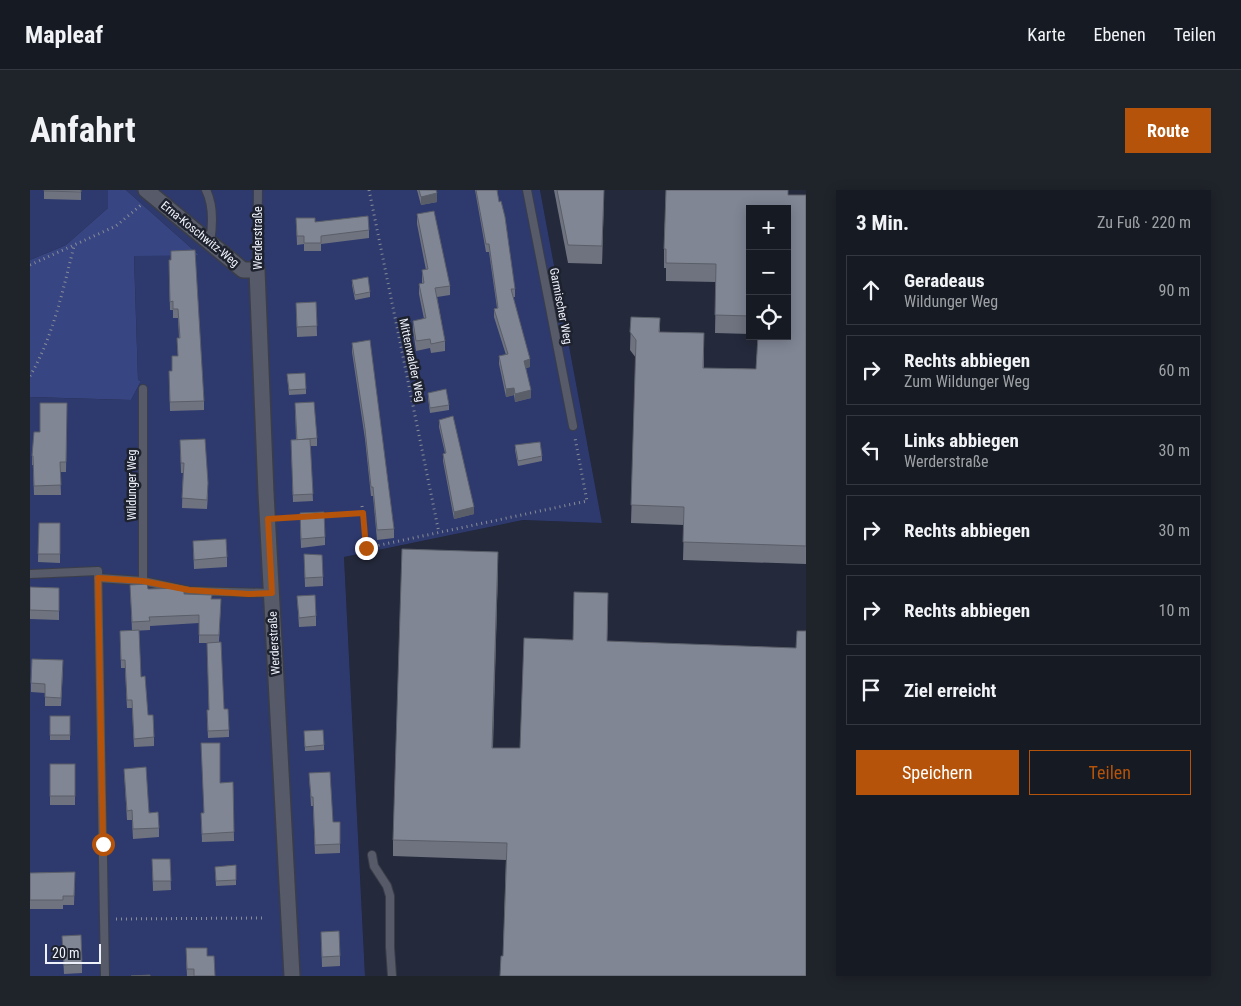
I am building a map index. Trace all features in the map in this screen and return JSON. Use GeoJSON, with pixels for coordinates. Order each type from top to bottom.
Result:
{"type":"FeatureCollection","features":[{"type":"Feature","properties":{"kind":"street","name":"Erna-Koschwitz-Weg"},"geometry":{"type":"LineString","coordinates":[[149,193],[243,270],[257,270]]}},
{"type":"Feature","properties":{"kind":"street","name":"Werderstraße"},"geometry":{"type":"LineString","coordinates":[[257,270],[292,976]]}},
{"type":"Feature","properties":{"kind":"lane"},"geometry":{"type":"LineString","coordinates":[[206,190],[209,197],[213,224],[210,242]]}},
{"type":"Feature","properties":{"kind":"lane","name":"Werderstraße"},"geometry":{"type":"LineString","coordinates":[[257,270],[258,190]]}},
{"type":"Feature","properties":{"kind":"lane","name":"Garmischer Weg"},"geometry":{"type":"LineString","coordinates":[[527,190],[573,426]]}},
{"type":"Feature","properties":{"kind":"lane","name":"Wildunger Weg"},"geometry":{"type":"LineString","coordinates":[[143,389],[143,581]]}},
{"type":"Feature","properties":{"kind":"lane"},"geometry":{"type":"LineString","coordinates":[[30,574],[98,575],[189,590],[249,594],[272,593]]}},
{"type":"Feature","properties":{"kind":"lane"},"geometry":{"type":"LineString","coordinates":[[98,575],[105,976]]}},
{"type":"Feature","properties":{"kind":"lane"},"geometry":{"type":"LineString","coordinates":[[372,855],[374,866],[387,886],[390,896],[392,976]]}},
{"type":"Feature","properties":{"kind":"path","name":"Mittenwalder Weg"},"geometry":{"type":"LineString","coordinates":[[368,190],[439,533]]}},
{"type":"Feature","properties":{"kind":"path"},"geometry":{"type":"LineString","coordinates":[[30,265],[116,226],[149,193]]}},
{"type":"Feature","properties":{"kind":"path"},"geometry":{"type":"LineString","coordinates":[[30,376],[42,358],[67,276],[74,246]]}},
{"type":"Feature","properties":{"kind":"path"},"geometry":{"type":"LineString","coordinates":[[362,506],[366,548],[587,501],[573,426]]}},
{"type":"Feature","properties":{"kind":"path"},"geometry":{"type":"LineString","coordinates":[[315,516],[363,513]]}},
{"type":"Feature","properties":{"kind":"path"},"geometry":{"type":"LineString","coordinates":[[268,519],[305,517]]}},
{"type":"Feature","properties":{"kind":"path"},"geometry":{"type":"LineString","coordinates":[[105,919],[265,918]]}},
{"type":"Feature","properties":{"kind":"shaded area"},"geometry":{"type":"Polygon","coordinates":[[[30,190],[108,190],[108,208],[66,245],[30,260],[30,190]]]}},
{"type":"Feature","properties":{"kind":"shaded area"},"geometry":{"type":"Polygon","coordinates":[[[108,190],[126,190],[199,255],[134,256],[138,380],[141,381],[131,400],[30,397],[30,260],[66,245],[108,208],[108,190]]]}},
{"type":"Feature","properties":{"kind":"shaded area"},"geometry":{"type":"Polygon","coordinates":[[[126,190],[540,190],[602,523],[523,520],[344,557],[365,976],[30,976],[30,397],[131,400],[141,381],[138,380],[134,255],[199,255],[126,190]]]}},
{"type":"Feature","properties":{"kind":"shaded area"},"geometry":{"type":"Polygon","coordinates":[[[540,190],[806,190],[806,976],[365,976],[344,557],[523,520],[602,523],[540,190]]]}},
{"type":"Feature","properties":{"kind":"building"},"geometry":{"type":"Polygon","coordinates":[[[81,190],[81,192],[44,191],[81,190]]]}},
{"type":"Feature","properties":{"kind":"building"},"geometry":{"type":"Polygon","coordinates":[[[419,190],[436,190],[437,193],[421,197],[419,190]]]}},
{"type":"Feature","properties":{"kind":"building"},"geometry":{"type":"Polygon","coordinates":[[[476,190],[497,190],[505,217],[515,289],[511,289],[530,359],[524,361],[531,390],[515,394],[514,388],[506,389],[499,356],[508,354],[494,309],[498,308],[489,244],[486,244],[476,190]]]}},
{"type":"Feature","properties":{"kind":"building"},"geometry":{"type":"Polygon","coordinates":[[[557,190],[604,190],[602,246],[568,245],[557,190]]]}},
{"type":"Feature","properties":{"kind":"building"},"geometry":{"type":"Polygon","coordinates":[[[666,190],[788,190],[788,195],[806,195],[806,546],[683,542],[684,507],[631,505],[636,340],[630,332],[631,317],[660,318],[659,332],[704,333],[703,368],[756,369],[758,340],[791,340],[791,205],[746,205],[746,316],[715,315],[716,264],[666,263],[666,249],[664,249],[666,190]]]}},
{"type":"Feature","properties":{"kind":"building"},"geometry":{"type":"Polygon","coordinates":[[[434,211],[450,286],[435,288],[445,341],[431,344],[430,339],[416,341],[413,321],[426,318],[419,284],[424,283],[422,270],[428,269],[417,214],[434,211]]]}},
{"type":"Feature","properties":{"kind":"building"},"geometry":{"type":"Polygon","coordinates":[[[368,216],[369,230],[321,236],[321,243],[304,243],[304,236],[297,236],[296,218],[315,218],[315,222],[368,216]]]}},
{"type":"Feature","properties":{"kind":"building"},"geometry":{"type":"Polygon","coordinates":[[[195,250],[204,401],[170,402],[169,371],[172,371],[172,356],[178,356],[177,338],[180,338],[178,309],[173,309],[173,301],[170,302],[169,260],[171,260],[171,251],[195,250]]]}},
{"type":"Feature","properties":{"kind":"building"},"geometry":{"type":"Polygon","coordinates":[[[368,277],[370,292],[355,295],[352,280],[368,277]]]}},
{"type":"Feature","properties":{"kind":"building"},"geometry":{"type":"Polygon","coordinates":[[[316,302],[317,326],[297,327],[296,303],[316,302]]]}},
{"type":"Feature","properties":{"kind":"building"},"geometry":{"type":"Polygon","coordinates":[[[370,340],[394,529],[377,530],[373,487],[371,487],[365,429],[352,343],[370,340]]]}},
{"type":"Feature","properties":{"kind":"building"},"geometry":{"type":"Polygon","coordinates":[[[305,373],[306,389],[289,390],[287,374],[305,373]]]}},
{"type":"Feature","properties":{"kind":"building"},"geometry":{"type":"Polygon","coordinates":[[[446,389],[449,405],[430,408],[428,393],[446,389]]]}},
{"type":"Feature","properties":{"kind":"building"},"geometry":{"type":"Polygon","coordinates":[[[314,402],[317,438],[297,440],[295,403],[314,402]]]}},
{"type":"Feature","properties":{"kind":"building"},"geometry":{"type":"Polygon","coordinates":[[[40,403],[67,403],[66,462],[60,462],[61,485],[34,486],[32,456],[34,432],[40,432],[40,403]]]}},
{"type":"Feature","properties":{"kind":"building"},"geometry":{"type":"Polygon","coordinates":[[[453,416],[474,507],[454,512],[443,454],[446,453],[439,420],[453,416]]]}},
{"type":"Feature","properties":{"kind":"building"},"geometry":{"type":"Polygon","coordinates":[[[205,439],[208,483],[207,500],[182,498],[184,463],[181,463],[180,440],[205,439]]]}},
{"type":"Feature","properties":{"kind":"building"},"geometry":{"type":"Polygon","coordinates":[[[310,439],[313,494],[293,495],[291,440],[310,439]]]}},
{"type":"Feature","properties":{"kind":"building"},"geometry":{"type":"Polygon","coordinates":[[[540,442],[542,456],[518,461],[515,445],[540,442]]]}},
{"type":"Feature","properties":{"kind":"building"},"geometry":{"type":"Polygon","coordinates":[[[324,512],[325,537],[301,539],[300,513],[324,512]]]}},
{"type":"Feature","properties":{"kind":"building"},"geometry":{"type":"Polygon","coordinates":[[[39,523],[60,523],[60,554],[38,554],[39,523]]]}},
{"type":"Feature","properties":{"kind":"building"},"geometry":{"type":"Polygon","coordinates":[[[226,539],[227,557],[194,560],[193,541],[226,539]]]}},
{"type":"Feature","properties":{"kind":"building"},"geometry":{"type":"Polygon","coordinates":[[[402,549],[498,552],[492,748],[520,748],[524,638],[573,640],[574,592],[608,593],[607,641],[796,648],[797,631],[806,631],[806,976],[500,976],[501,956],[503,956],[507,843],[393,840],[402,549]]]}},
{"type":"Feature","properties":{"kind":"building"},"geometry":{"type":"Polygon","coordinates":[[[304,554],[322,555],[323,577],[305,578],[304,554]]]}},
{"type":"Feature","properties":{"kind":"building"},"geometry":{"type":"Polygon","coordinates":[[[147,584],[148,589],[184,588],[184,594],[212,595],[211,599],[221,599],[219,635],[199,635],[199,615],[149,617],[150,621],[132,622],[130,585],[147,584]]]}},
{"type":"Feature","properties":{"kind":"building"},"geometry":{"type":"Polygon","coordinates":[[[30,587],[59,588],[59,611],[30,610],[30,587]]]}},
{"type":"Feature","properties":{"kind":"building"},"geometry":{"type":"Polygon","coordinates":[[[315,595],[316,616],[299,618],[297,596],[315,595]]]}},
{"type":"Feature","properties":{"kind":"building"},"geometry":{"type":"Polygon","coordinates":[[[139,630],[141,677],[145,676],[148,715],[153,715],[154,737],[134,739],[132,700],[127,700],[125,660],[121,660],[120,631],[139,630]]]}},
{"type":"Feature","properties":{"kind":"building"},"geometry":{"type":"Polygon","coordinates":[[[221,642],[224,709],[228,709],[229,730],[208,731],[207,643],[221,642]]]}},
{"type":"Feature","properties":{"kind":"building"},"geometry":{"type":"Polygon","coordinates":[[[32,659],[63,660],[61,698],[45,697],[45,684],[31,683],[32,659]]]}},
{"type":"Feature","properties":{"kind":"building"},"geometry":{"type":"Polygon","coordinates":[[[50,716],[70,716],[70,735],[50,735],[50,716]]]}},
{"type":"Feature","properties":{"kind":"building"},"geometry":{"type":"Polygon","coordinates":[[[323,730],[324,745],[305,747],[304,731],[323,730]]]}},
{"type":"Feature","properties":{"kind":"building"},"geometry":{"type":"Polygon","coordinates":[[[201,743],[220,743],[220,783],[233,782],[234,832],[202,834],[201,813],[204,813],[201,743]]]}},
{"type":"Feature","properties":{"kind":"building"},"geometry":{"type":"Polygon","coordinates":[[[50,764],[75,764],[75,796],[50,796],[50,764]]]}},
{"type":"Feature","properties":{"kind":"building"},"geometry":{"type":"Polygon","coordinates":[[[146,767],[149,813],[158,812],[159,828],[133,829],[132,810],[127,811],[124,769],[146,767]]]}},
{"type":"Feature","properties":{"kind":"building"},"geometry":{"type":"Polygon","coordinates":[[[330,772],[333,822],[340,822],[340,844],[315,845],[313,797],[311,797],[309,773],[330,772]]]}},
{"type":"Feature","properties":{"kind":"building"},"geometry":{"type":"Polygon","coordinates":[[[152,859],[170,859],[171,881],[153,881],[152,859]]]}},
{"type":"Feature","properties":{"kind":"building"},"geometry":{"type":"Polygon","coordinates":[[[236,865],[236,880],[216,881],[215,867],[236,865]]]}},
{"type":"Feature","properties":{"kind":"building"},"geometry":{"type":"Polygon","coordinates":[[[75,872],[74,896],[63,896],[63,900],[30,900],[30,873],[75,872]]]}},
{"type":"Feature","properties":{"kind":"building"},"geometry":{"type":"Polygon","coordinates":[[[339,931],[340,956],[322,957],[321,932],[339,931]]]}},
{"type":"Feature","properties":{"kind":"building"},"geometry":{"type":"Polygon","coordinates":[[[81,935],[82,964],[64,965],[62,936],[81,935]]]}},
{"type":"Feature","properties":{"kind":"building"},"geometry":{"type":"Polygon","coordinates":[[[186,948],[207,948],[207,956],[214,956],[215,976],[194,976],[194,969],[187,969],[186,948]]]}},
{"type":"Feature","properties":{"kind":"route"},"geometry":{"type":"LineString","coordinates":[[103,844],[98,578],[143,581],[189,590],[249,594],[272,593],[268,519],[363,513],[366,548]]}}]}
